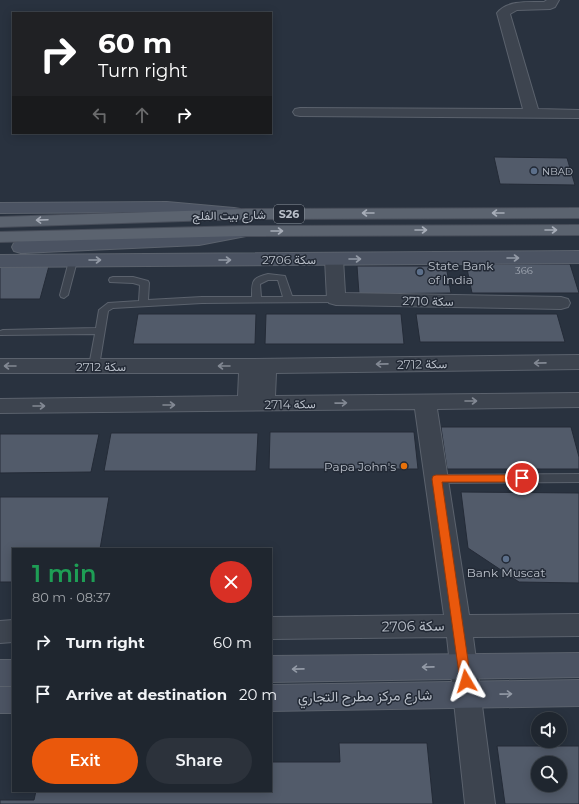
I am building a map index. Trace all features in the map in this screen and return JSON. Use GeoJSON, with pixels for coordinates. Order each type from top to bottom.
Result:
{"type":"FeatureCollection","features":[{"type":"Feature","properties":{"kind":"main road"},"geometry":{"type":"LineString","coordinates":[[0,208],[167,207],[245,222]]}},
{"type":"Feature","properties":{"kind":"main road"},"geometry":{"type":"LineString","coordinates":[[530,213],[579,208]]}},
{"type":"Feature","properties":{"kind":"main road","name":"شارع بيت الفلج"},"geometry":{"type":"LineString","coordinates":[[0,237],[245,222],[530,213],[579,214]]}},
{"type":"Feature","properties":{"kind":"main road","name":"شارع بيت الفلج"},"geometry":{"type":"LineString","coordinates":[[0,222],[245,222],[579,230]]}},
{"type":"Feature","properties":{"kind":"main road"},"geometry":{"type":"LineString","coordinates":[[0,248],[199,239],[245,222]]}},
{"type":"Feature","properties":{"kind":"main road","name":"سكة 2706"},"geometry":{"type":"LineString","coordinates":[[0,261],[579,257]]}},
{"type":"Feature","properties":{"kind":"main road"},"geometry":{"type":"LineString","coordinates":[[272,669],[579,665]]}},
{"type":"Feature","properties":{"kind":"main road"},"geometry":{"type":"LineString","coordinates":[[0,673],[12,672]]}},
{"type":"Feature","properties":{"kind":"main road","name":"شارع مركز مطرح التجاري"},"geometry":{"type":"LineString","coordinates":[[272,698],[579,694]]}},
{"type":"Feature","properties":{"kind":"main road"},"geometry":{"type":"LineString","coordinates":[[0,700],[12,700]]}},
{"type":"Feature","properties":{"kind":"street"},"geometry":{"type":"LineString","coordinates":[[532,114],[503,13],[506,9],[512,7],[546,6],[551,4],[554,0]]}},
{"type":"Feature","properties":{"kind":"street"},"geometry":{"type":"LineString","coordinates":[[300,112],[579,114]]}},
{"type":"Feature","properties":{"kind":"street"},"geometry":{"type":"LineString","coordinates":[[334,259],[336,300]]}},
{"type":"Feature","properties":{"kind":"street","name":"سكة 2710"},"geometry":{"type":"LineString","coordinates":[[336,300],[561,303]]}},
{"type":"Feature","properties":{"kind":"street","name":"سكة 2712"},"geometry":{"type":"LineString","coordinates":[[0,366],[258,366],[579,362]]}},
{"type":"Feature","properties":{"kind":"street"},"geometry":{"type":"LineString","coordinates":[[256,404],[258,366]]}},
{"type":"Feature","properties":{"kind":"street","name":"سكة 2714"},"geometry":{"type":"LineString","coordinates":[[0,406],[579,400]]}},
{"type":"Feature","properties":{"kind":"street"},"geometry":{"type":"LineString","coordinates":[[425,402],[464,666],[480,804]]}},
{"type":"Feature","properties":{"kind":"street","name":"سكة 2706"},"geometry":{"type":"LineString","coordinates":[[272,628],[579,625]]}},
{"type":"Feature","properties":{"kind":"street"},"geometry":{"type":"LineString","coordinates":[[0,632],[12,631]]}},
{"type":"Feature","properties":{"kind":"lane"},"geometry":{"type":"LineString","coordinates":[[64,295],[73,261]]}},
{"type":"Feature","properties":{"kind":"lane"},"geometry":{"type":"LineString","coordinates":[[257,299],[256,283],[259,279],[279,277],[284,281],[289,300]]}},
{"type":"Feature","properties":{"kind":"lane"},"geometry":{"type":"LineString","coordinates":[[112,280],[133,280],[145,283],[143,302]]}},
{"type":"Feature","properties":{"kind":"lane"},"geometry":{"type":"LineString","coordinates":[[94,366],[104,310],[107,307],[117,304],[257,299],[336,300]]}},
{"type":"Feature","properties":{"kind":"lane"},"geometry":{"type":"LineString","coordinates":[[3,333],[101,331]]}},
{"type":"Feature","properties":{"kind":"lane"},"geometry":{"type":"LineString","coordinates":[[436,479],[579,478]]}},
{"type":"Feature","properties":{"kind":"building","name":"NBAD"},"geometry":{"type":"Polygon","coordinates":[[[494,157],[567,158],[575,185],[500,184],[494,157]]]}},
{"type":"Feature","properties":{"kind":"building"},"geometry":{"type":"Polygon","coordinates":[[[466,264],[570,264],[579,293],[472,293],[466,264]]]}},
{"type":"Feature","properties":{"kind":"building"},"geometry":{"type":"Polygon","coordinates":[[[0,266],[49,266],[40,299],[0,299],[0,266]]]}},
{"type":"Feature","properties":{"kind":"building"},"geometry":{"type":"Polygon","coordinates":[[[357,266],[446,266],[451,293],[359,294],[357,266]]]}},
{"type":"Feature","properties":{"kind":"building"},"geometry":{"type":"Polygon","coordinates":[[[138,314],[256,314],[255,344],[133,344],[138,314]]]}},
{"type":"Feature","properties":{"kind":"building"},"geometry":{"type":"Polygon","coordinates":[[[266,314],[401,314],[404,344],[265,344],[266,314]]]}},
{"type":"Feature","properties":{"kind":"building"},"geometry":{"type":"Polygon","coordinates":[[[416,314],[557,314],[565,342],[420,342],[416,314]]]}},
{"type":"Feature","properties":{"kind":"building"},"geometry":{"type":"Polygon","coordinates":[[[441,427],[571,427],[579,457],[579,469],[447,469],[441,427]]]}},
{"type":"Feature","properties":{"kind":"building"},"geometry":{"type":"Polygon","coordinates":[[[270,432],[414,432],[418,469],[269,469],[270,432]]]}},
{"type":"Feature","properties":{"kind":"building"},"geometry":{"type":"Polygon","coordinates":[[[111,433],[258,433],[256,471],[104,471],[111,433]]]}},
{"type":"Feature","properties":{"kind":"building"},"geometry":{"type":"Polygon","coordinates":[[[0,434],[99,434],[91,472],[0,473],[0,434]]]}},
{"type":"Feature","properties":{"kind":"building"},"geometry":{"type":"Polygon","coordinates":[[[461,492],[579,493],[579,583],[519,582],[468,548],[461,492]]]}},
{"type":"Feature","properties":{"kind":"building"},"geometry":{"type":"Polygon","coordinates":[[[0,497],[109,497],[100,548],[12,548],[12,582],[0,582],[0,497]]]}},
{"type":"Feature","properties":{"kind":"building"},"geometry":{"type":"Polygon","coordinates":[[[339,743],[427,743],[433,804],[0,804],[0,800],[34,800],[36,792],[272,792],[272,762],[340,762],[339,743]]]}},
{"type":"Feature","properties":{"kind":"building"},"geometry":{"type":"Polygon","coordinates":[[[497,746],[567,748],[567,746],[579,746],[579,804],[505,804],[497,746]]]}},
{"type":"Feature","properties":{"kind":"place","name":"NBAD"},"geometry":{"type":"Point","coordinates":[534,171]}},
{"type":"Feature","properties":{"kind":"place","name":"State Bank of India"},"geometry":{"type":"Point","coordinates":[420,272]}},
{"type":"Feature","properties":{"kind":"place","name":"Papa John's"},"geometry":{"type":"Point","coordinates":[404,466]}},
{"type":"Feature","properties":{"kind":"place","name":"Bank Muscat"},"geometry":{"type":"Point","coordinates":[506,559]}},
{"type":"Feature","properties":{"kind":"route"},"geometry":{"type":"LineString","coordinates":[[466,681],[436,479],[522,478]]}}]}
